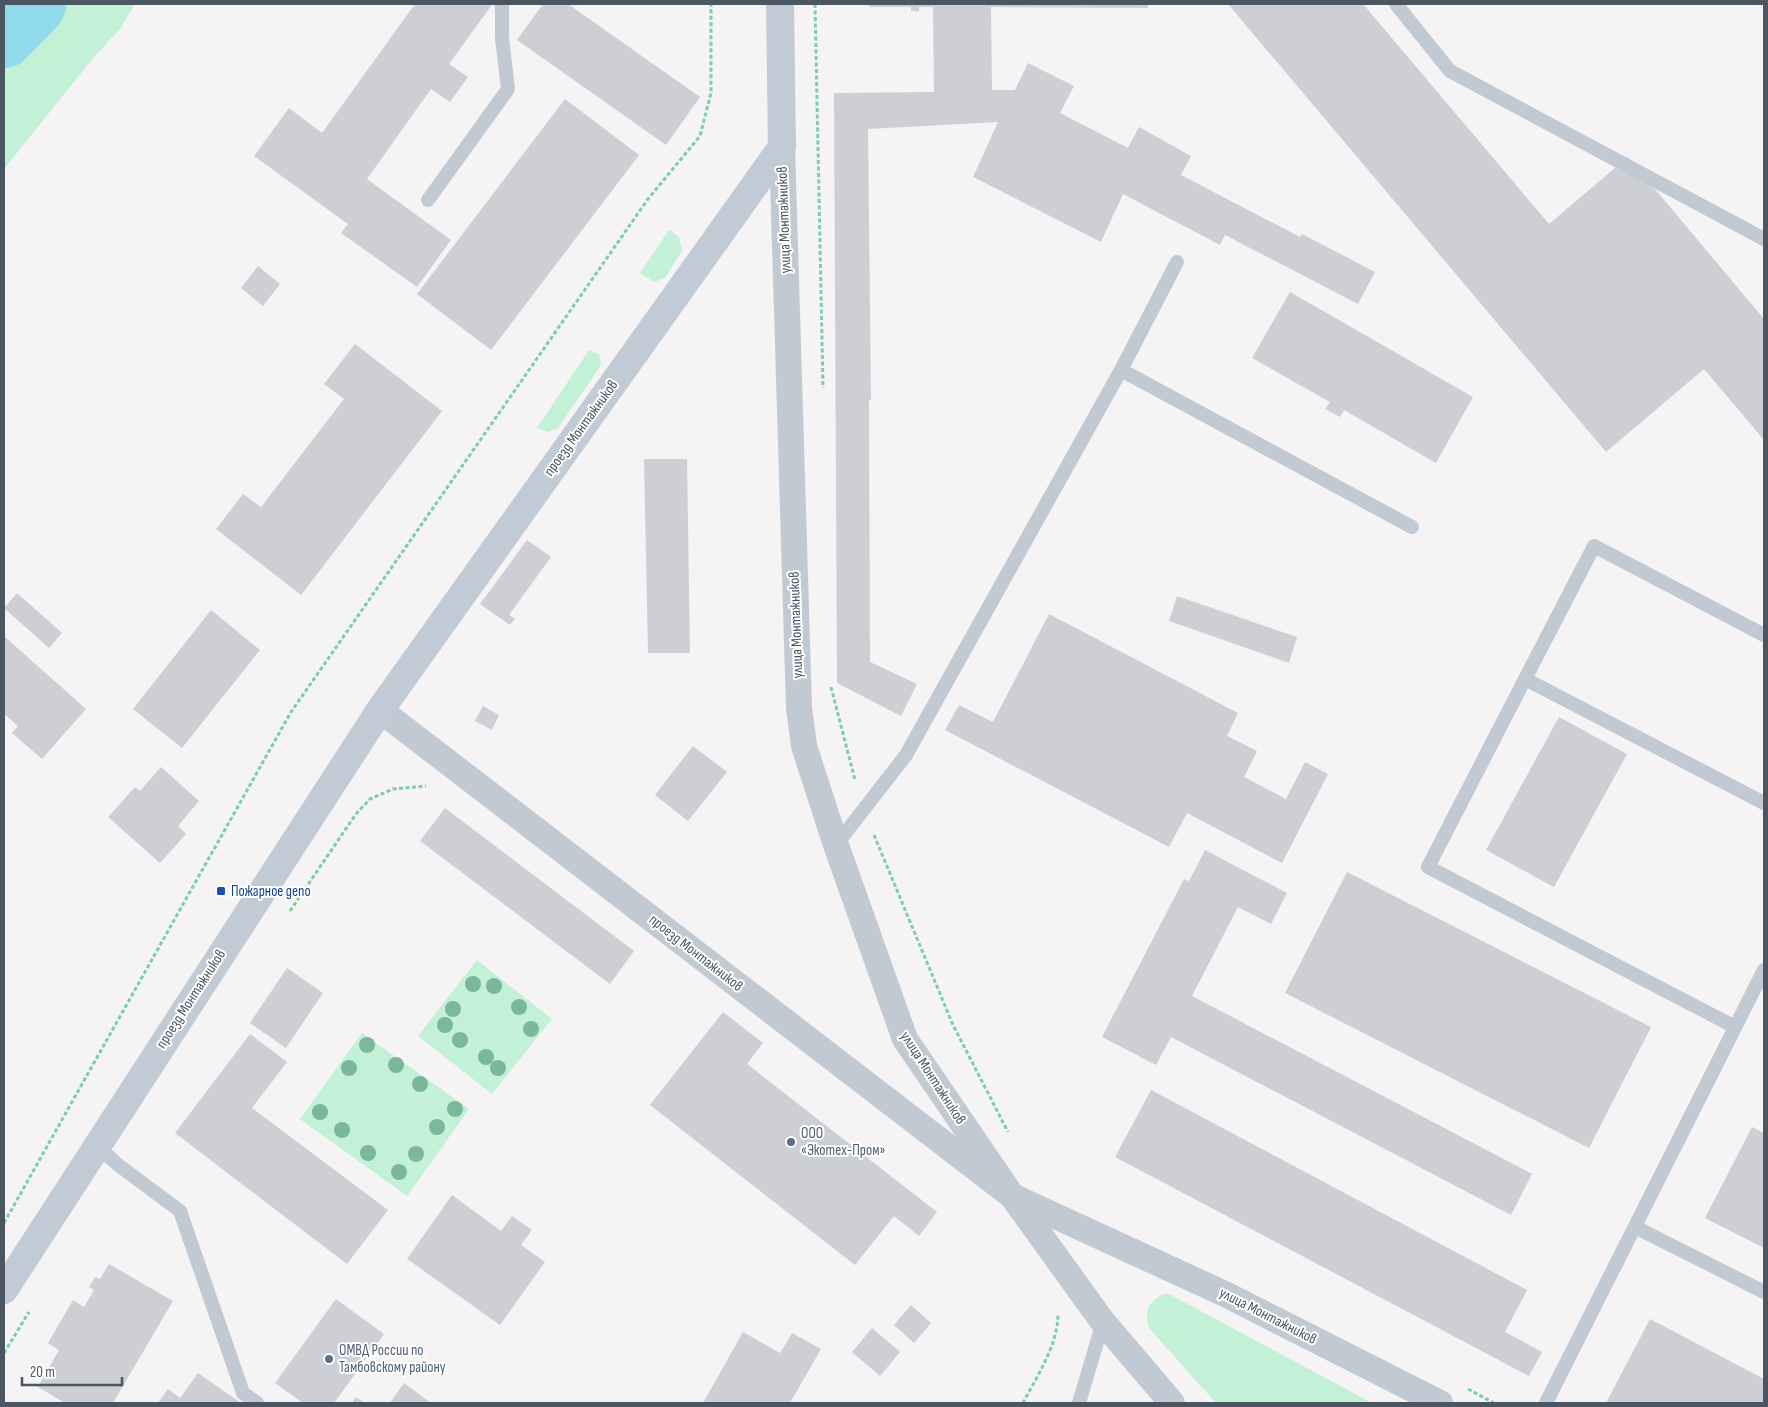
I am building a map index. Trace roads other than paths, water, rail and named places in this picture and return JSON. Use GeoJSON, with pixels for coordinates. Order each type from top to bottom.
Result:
{"type":"FeatureCollection","features":[{"type":"Feature","properties":{"kind":"main road","name":"улица Монтажников"},"geometry":{"type":"LineString","coordinates":[[780,4],[782,147]]}},
{"type":"Feature","properties":{"kind":"main road","name":"проезд Монтажников"},"geometry":{"type":"LineString","coordinates":[[4,1290],[96,1145],[380,710],[782,147]]}},
{"type":"Feature","properties":{"kind":"street","name":"улица Монтажников"},"geometry":{"type":"LineString","coordinates":[[782,147],[799,708],[804,746],[836,845],[904,1039],[1012,1196],[1103,1322],[1172,1403]]}},
{"type":"Feature","properties":{"kind":"street","name":"проезд Монтажников"},"geometry":{"type":"LineString","coordinates":[[380,710],[1012,1196]]}},
{"type":"Feature","properties":{"kind":"street","name":"улица Монтажников"},"geometry":{"type":"LineString","coordinates":[[1012,1196],[1227,1295],[1440,1403]]}},
{"type":"Feature","properties":{"kind":"lane"},"geometry":{"type":"LineString","coordinates":[[428,200],[508,89],[502,38],[502,4]]}},
{"type":"Feature","properties":{"kind":"lane"},"geometry":{"type":"LineString","coordinates":[[1396,4],[1450,71],[1764,239]]}},
{"type":"Feature","properties":{"kind":"lane"},"geometry":{"type":"LineString","coordinates":[[836,845],[906,755],[1121,370],[1177,262]]}},
{"type":"Feature","properties":{"kind":"lane"},"geometry":{"type":"LineString","coordinates":[[1121,370],[1412,527]]}},
{"type":"Feature","properties":{"kind":"lane"},"geometry":{"type":"LineString","coordinates":[[1735,1027],[1428,867],[1594,546],[1764,635]]}},
{"type":"Feature","properties":{"kind":"lane"},"geometry":{"type":"LineString","coordinates":[[1525,679],[1764,803]]}},
{"type":"Feature","properties":{"kind":"lane"},"geometry":{"type":"LineString","coordinates":[[1546,1403],[1764,970]]}},
{"type":"Feature","properties":{"kind":"lane"},"geometry":{"type":"LineString","coordinates":[[96,1145],[117,1164],[180,1211],[243,1392],[258,1403]]}},
{"type":"Feature","properties":{"kind":"lane"},"geometry":{"type":"LineString","coordinates":[[1634,1227],[1764,1292]]}},
{"type":"Feature","properties":{"kind":"lane"},"geometry":{"type":"LineString","coordinates":[[1079,1403],[1103,1322]]}},
{"type":"Feature","properties":{"kind":"waterway"},"geometry":{"type":"LineString","coordinates":[[4,38],[36,5]]}},
{"type":"Feature","properties":{"kind":"place","name":"Пожарное депо"},"geometry":{"type":"Point","coordinates":[221,891]}},
{"type":"Feature","properties":{"kind":"place","name":"ООО «Экотех-Пром»"},"geometry":{"type":"Point","coordinates":[791,1142]}},
{"type":"Feature","properties":{"kind":"place","name":"ОМВД России по Тамбовскому району"},"geometry":{"type":"Point","coordinates":[329,1359]}}]}
